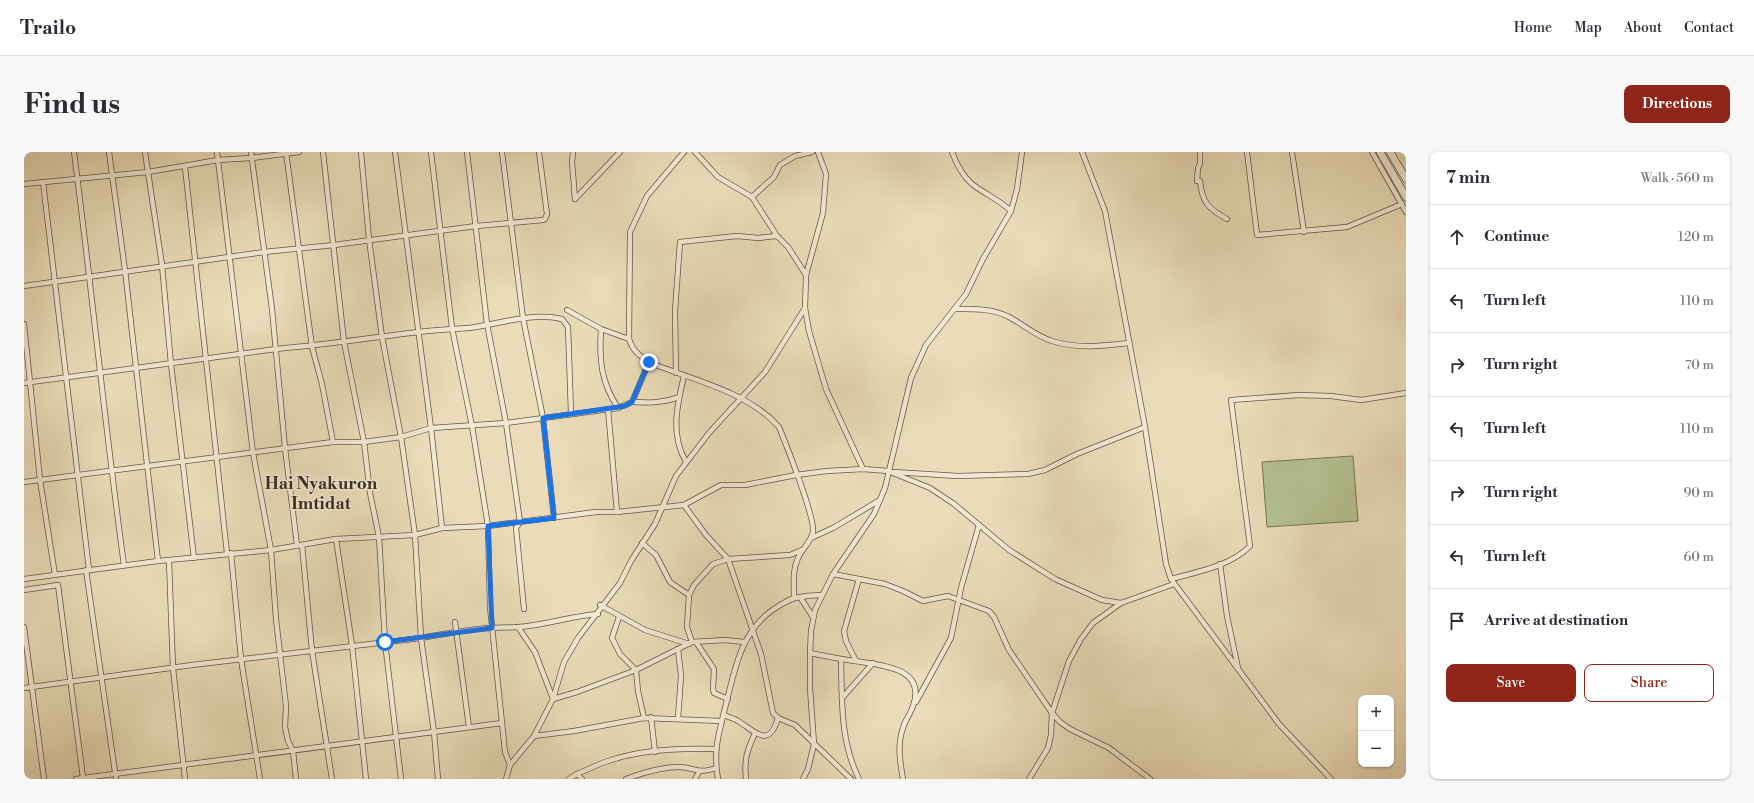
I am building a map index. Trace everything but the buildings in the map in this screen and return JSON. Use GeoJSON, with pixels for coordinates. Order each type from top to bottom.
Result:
{"type":"FeatureCollection","features":[{"type":"Feature","properties":{"kind":"main road"},"geometry":{"type":"LineString","coordinates":[[1380,152],[1404,201]]}},
{"type":"Feature","properties":{"kind":"main road"},"geometry":{"type":"LineString","coordinates":[[1390,152],[1406,179]]}},
{"type":"Feature","properties":{"kind":"street"},"geometry":{"type":"LineString","coordinates":[[74,152],[111,470],[124,565]]}},
{"type":"Feature","properties":{"kind":"street"},"geometry":{"type":"LineString","coordinates":[[109,152],[125,270],[158,561]]}},
{"type":"Feature","properties":{"kind":"street"},"geometry":{"type":"LineString","coordinates":[[145,152],[162,265],[171,364],[194,558]]}},
{"type":"Feature","properties":{"kind":"street"},"geometry":{"type":"LineString","coordinates":[[217,152],[253,453],[271,550],[286,706],[285,727],[288,741],[293,751],[296,779]]}},
{"type":"Feature","properties":{"kind":"street"},"geometry":{"type":"LineString","coordinates":[[251,152],[276,349],[285,448],[300,545],[312,651],[332,779]]}},
{"type":"Feature","properties":{"kind":"street"},"geometry":{"type":"LineString","coordinates":[[24,184],[148,172],[218,160],[252,158],[298,152]]}},
{"type":"Feature","properties":{"kind":"street"},"geometry":{"type":"LineString","coordinates":[[323,152],[344,342],[364,442],[370,493],[379,536],[385,642],[398,737],[401,779]]}},
{"type":"Feature","properties":{"kind":"street"},"geometry":{"type":"LineString","coordinates":[[361,152],[369,239],[382,337],[401,437],[415,535],[421,638],[434,732],[438,779]]}},
{"type":"Feature","properties":{"kind":"street"},"geometry":{"type":"LineString","coordinates":[[395,152],[431,428],[442,528]]}},
{"type":"Feature","properties":{"kind":"street"},"geometry":{"type":"LineString","coordinates":[[431,152],[452,328],[472,426],[488,526],[492,628],[505,752],[510,765]]}},
{"type":"Feature","properties":{"kind":"street"},"geometry":{"type":"LineString","coordinates":[[467,152],[487,324],[506,423],[520,522],[516,528],[524,609]]}},
{"type":"Feature","properties":{"kind":"street"},"geometry":{"type":"LineString","coordinates":[[502,152],[523,318],[543,418],[554,518]]}},
{"type":"Feature","properties":{"kind":"street"},"geometry":{"type":"LineString","coordinates":[[24,286],[125,270],[264,252],[334,245],[369,239],[406,236],[476,226],[543,220],[546,217],[539,152]]}},
{"type":"Feature","properties":{"kind":"street"},"geometry":{"type":"LineString","coordinates":[[573,152],[572,162],[574,199],[620,152]]}},
{"type":"Feature","properties":{"kind":"street"},"geometry":{"type":"LineString","coordinates":[[684,152],[647,196],[630,232],[629,339],[632,348],[642,358],[676,373],[743,398],[771,417],[779,426],[812,520],[813,530],[811,538],[797,559],[794,573],[794,598]]}},
{"type":"Feature","properties":{"kind":"street"},"geometry":{"type":"LineString","coordinates":[[695,152],[718,176],[752,197],[777,236],[788,247],[806,275]]}},
{"type":"Feature","properties":{"kind":"street"},"geometry":{"type":"LineString","coordinates":[[752,197],[774,177],[780,165],[795,156],[812,152]]}},
{"type":"Feature","properties":{"kind":"street"},"geometry":{"type":"LineString","coordinates":[[818,152],[826,174],[823,213],[806,275],[805,308],[809,331],[826,389],[863,469]]}},
{"type":"Feature","properties":{"kind":"street"},"geometry":{"type":"LineString","coordinates":[[952,152],[963,173],[972,184],[998,200],[1011,212]]}},
{"type":"Feature","properties":{"kind":"street"},"geometry":{"type":"LineString","coordinates":[[803,779],[808,769],[814,744],[810,688],[810,653],[813,617],[833,574],[861,536],[874,514],[885,488],[911,378],[926,345],[966,294],[983,259],[1011,212],[1017,190],[1022,152]]}},
{"type":"Feature","properties":{"kind":"street"},"geometry":{"type":"LineString","coordinates":[[1082,152],[1105,211],[1145,427],[1166,564],[1171,579],[1279,724],[1331,779]]}},
{"type":"Feature","properties":{"kind":"street"},"geometry":{"type":"LineString","coordinates":[[1200,152],[1200,164],[1198,168],[1197,181],[1200,181],[1206,204],[1213,211],[1227,219]]}},
{"type":"Feature","properties":{"kind":"street"},"geometry":{"type":"LineString","coordinates":[[1247,152],[1257,235],[1346,228],[1404,201]]}},
{"type":"Feature","properties":{"kind":"street"},"geometry":{"type":"LineString","coordinates":[[1292,152],[1304,232]]}},
{"type":"Feature","properties":{"kind":"street"},"geometry":{"type":"LineString","coordinates":[[1372,152],[1404,201],[1406,212]]}},
{"type":"Feature","properties":{"kind":"street"},"geometry":{"type":"LineString","coordinates":[[286,153],[312,347],[322,384],[333,442]]}},
{"type":"Feature","properties":{"kind":"street"},"geometry":{"type":"LineString","coordinates":[[184,166],[240,659],[260,779]]}},
{"type":"Feature","properties":{"kind":"street"},"geometry":{"type":"LineString","coordinates":[[43,182],[78,475],[87,570],[100,677],[116,779]]}},
{"type":"Feature","properties":{"kind":"street"},"geometry":{"type":"LineString","coordinates":[[676,373],[675,311],[679,274],[680,242],[737,236],[758,238],[777,236]]}},
{"type":"Feature","properties":{"kind":"street"},"geometry":{"type":"LineString","coordinates":[[506,779],[510,765],[534,736],[553,699],[564,662],[578,638],[598,614],[620,583],[642,543],[655,524],[676,476],[709,433],[743,398],[765,372],[805,308]]}},
{"type":"Feature","properties":{"kind":"street"},"geometry":{"type":"LineString","coordinates":[[955,309],[980,309],[995,312],[1009,317],[1035,334],[1053,341],[1076,346],[1094,347],[1129,343]]}},
{"type":"Feature","properties":{"kind":"street"},"geometry":{"type":"LineString","coordinates":[[567,310],[601,329],[629,339]]}},
{"type":"Feature","properties":{"kind":"street"},"geometry":{"type":"LineString","coordinates":[[24,383],[205,360],[276,349],[312,347],[452,328],[470,328],[523,318],[554,317],[562,319],[566,322],[568,327],[571,413]]}},
{"type":"Feature","properties":{"kind":"street"},"geometry":{"type":"LineString","coordinates":[[24,324],[40,480],[54,575]]}},
{"type":"Feature","properties":{"kind":"street"},"geometry":{"type":"LineString","coordinates":[[601,329],[600,345],[603,377],[618,408]]}},
{"type":"Feature","properties":{"kind":"street"},"geometry":{"type":"LineString","coordinates":[[632,402],[649,362]]}},
{"type":"Feature","properties":{"kind":"street"},"geometry":{"type":"LineString","coordinates":[[684,376],[679,397],[676,436],[679,450],[686,462]]}},
{"type":"Feature","properties":{"kind":"street"},"geometry":{"type":"LineString","coordinates":[[1171,579],[1220,564],[1245,551],[1250,546],[1231,400],[1299,395],[1331,396],[1361,400],[1406,392]]}},
{"type":"Feature","properties":{"kind":"street"},"geometry":{"type":"LineString","coordinates":[[24,482],[333,442],[364,442],[401,437],[431,428],[506,423],[571,413],[618,408],[632,402],[667,402],[679,397]]}},
{"type":"Feature","properties":{"kind":"street"},"geometry":{"type":"LineString","coordinates":[[608,409],[617,512]]}},
{"type":"Feature","properties":{"kind":"street"},"geometry":{"type":"LineString","coordinates":[[24,579],[158,561],[271,550],[336,539],[415,535],[442,528],[488,526],[596,512],[617,512],[662,508],[684,505],[721,485],[745,485],[796,475],[833,470],[863,469],[958,476],[1028,474],[1045,470],[1077,454],[1145,427]]}},
{"type":"Feature","properties":{"kind":"street"},"geometry":{"type":"LineString","coordinates":[[888,472],[930,488],[954,504],[1009,550],[1055,579],[1102,600],[1122,603]]}},
{"type":"Feature","properties":{"kind":"street"},"geometry":{"type":"LineString","coordinates":[[811,538],[833,528],[880,500]]}},
{"type":"Feature","properties":{"kind":"street"},"geometry":{"type":"LineString","coordinates":[[684,505],[702,530],[728,559],[761,654],[773,713],[778,718],[795,725],[850,779]]}},
{"type":"Feature","properties":{"kind":"street"},"geometry":{"type":"LineString","coordinates":[[903,779],[899,740],[903,726],[947,647],[954,627],[959,601],[979,525]]}},
{"type":"Feature","properties":{"kind":"street"},"geometry":{"type":"LineString","coordinates":[[336,539],[352,645],[366,779]]}},
{"type":"Feature","properties":{"kind":"street"},"geometry":{"type":"LineString","coordinates":[[642,543],[656,555],[674,587],[689,595]]}},
{"type":"Feature","properties":{"kind":"street"},"geometry":{"type":"LineString","coordinates":[[728,699],[714,693],[714,669],[692,643],[687,627],[689,595],[694,585],[713,564],[728,559],[790,555],[802,550]]}},
{"type":"Feature","properties":{"kind":"street"},"geometry":{"type":"LineString","coordinates":[[169,561],[173,668],[185,779]]}},
{"type":"Feature","properties":{"kind":"street"},"geometry":{"type":"LineString","coordinates":[[1220,564],[1227,616],[1238,669]]}},
{"type":"Feature","properties":{"kind":"street"},"geometry":{"type":"LineString","coordinates":[[833,574],[891,586],[922,601],[944,596],[992,614],[1009,650],[1052,713],[1070,729],[1109,748],[1150,779]]}},
{"type":"Feature","properties":{"kind":"street"},"geometry":{"type":"LineString","coordinates":[[856,661],[846,641],[844,631],[858,579]]}},
{"type":"Feature","properties":{"kind":"street"},"geometry":{"type":"LineString","coordinates":[[1029,779],[1048,748],[1051,735],[1052,713],[1069,661],[1081,639],[1093,623],[1122,603],[1174,584]]}},
{"type":"Feature","properties":{"kind":"street"},"geometry":{"type":"LineString","coordinates":[[24,590],[58,585],[69,681],[83,778]]}},
{"type":"Feature","properties":{"kind":"street"},"geometry":{"type":"LineString","coordinates":[[718,779],[715,749],[737,660],[744,642],[752,629],[763,616],[794,598],[822,595]]}},
{"type":"Feature","properties":{"kind":"street"},"geometry":{"type":"LineString","coordinates":[[800,597],[813,617]]}},
{"type":"Feature","properties":{"kind":"street"},"geometry":{"type":"LineString","coordinates":[[600,605],[619,617],[658,635],[692,643]]}},
{"type":"Feature","properties":{"kind":"street"},"geometry":{"type":"LineString","coordinates":[[24,688],[240,659],[421,638],[455,632],[518,627],[549,623],[576,616],[598,614]]}},
{"type":"Feature","properties":{"kind":"street"},"geometry":{"type":"LineString","coordinates":[[619,617],[612,638],[620,654],[636,670],[638,691],[644,718]]}},
{"type":"Feature","properties":{"kind":"street"},"geometry":{"type":"LineString","coordinates":[[455,622],[455,632],[468,727]]}},
{"type":"Feature","properties":{"kind":"street"},"geometry":{"type":"LineString","coordinates":[[24,626],[44,779]]}},
{"type":"Feature","properties":{"kind":"street"},"geometry":{"type":"LineString","coordinates":[[518,627],[535,652],[553,699]]}},
{"type":"Feature","properties":{"kind":"street"},"geometry":{"type":"LineString","coordinates":[[553,699],[584,690],[636,670],[692,643],[725,640],[744,642]]}},
{"type":"Feature","properties":{"kind":"street"},"geometry":{"type":"LineString","coordinates":[[678,649],[681,676],[678,718]]}},
{"type":"Feature","properties":{"kind":"street"},"geometry":{"type":"LineString","coordinates":[[810,653],[886,665],[907,675],[914,684],[915,693],[913,707]]}},
{"type":"Feature","properties":{"kind":"street"},"geometry":{"type":"LineString","coordinates":[[841,659],[841,718],[847,748],[859,779]]}},
{"type":"Feature","properties":{"kind":"street"},"geometry":{"type":"LineString","coordinates":[[842,698],[873,663]]}},
{"type":"Feature","properties":{"kind":"street"},"geometry":{"type":"LineString","coordinates":[[724,715],[737,720],[761,736],[769,735],[776,727],[778,718]]}},
{"type":"Feature","properties":{"kind":"street"},"geometry":{"type":"LineString","coordinates":[[534,736],[574,731],[651,717],[722,721]]}},
{"type":"Feature","properties":{"kind":"street"},"geometry":{"type":"LineString","coordinates":[[651,717],[655,752]]}},
{"type":"Feature","properties":{"kind":"street"},"geometry":{"type":"LineString","coordinates":[[76,779],[502,723]]}},
{"type":"Feature","properties":{"kind":"street"},"geometry":{"type":"LineString","coordinates":[[746,779],[746,751],[755,733]]}},
{"type":"Feature","properties":{"kind":"street"},"geometry":{"type":"LineString","coordinates":[[569,779],[608,761],[655,752],[698,748],[715,749]]}},
{"type":"Feature","properties":{"kind":"street"},"geometry":{"type":"LineString","coordinates":[[626,779],[638,774],[679,767],[699,772],[716,768]]}},
{"type":"Feature","properties":{"kind":"street"},"geometry":{"type":"LineString","coordinates":[[695,779],[699,772]]}},
{"type":"Feature","properties":{"kind":"street"},"geometry":{"type":"LineString","coordinates":[[577,774],[582,779]]}},
{"type":"Feature","properties":{"kind":"green space"},"geometry":{"type":"Polygon","coordinates":[[[1353,456],[1358,521],[1267,527],[1262,462],[1353,456]]]}},
{"type":"Feature","properties":{"kind":"district","name":"Hai Nyakuron Imtidat"},"geometry":{"type":"Point","coordinates":[321,494]}},
{"type":"Feature","properties":{"kind":"route"},"geometry":{"type":"LineString","coordinates":[[385,642],[492,628],[488,526],[554,518],[554,505],[543,418],[625,406],[632,402],[649,362]]}}]}
